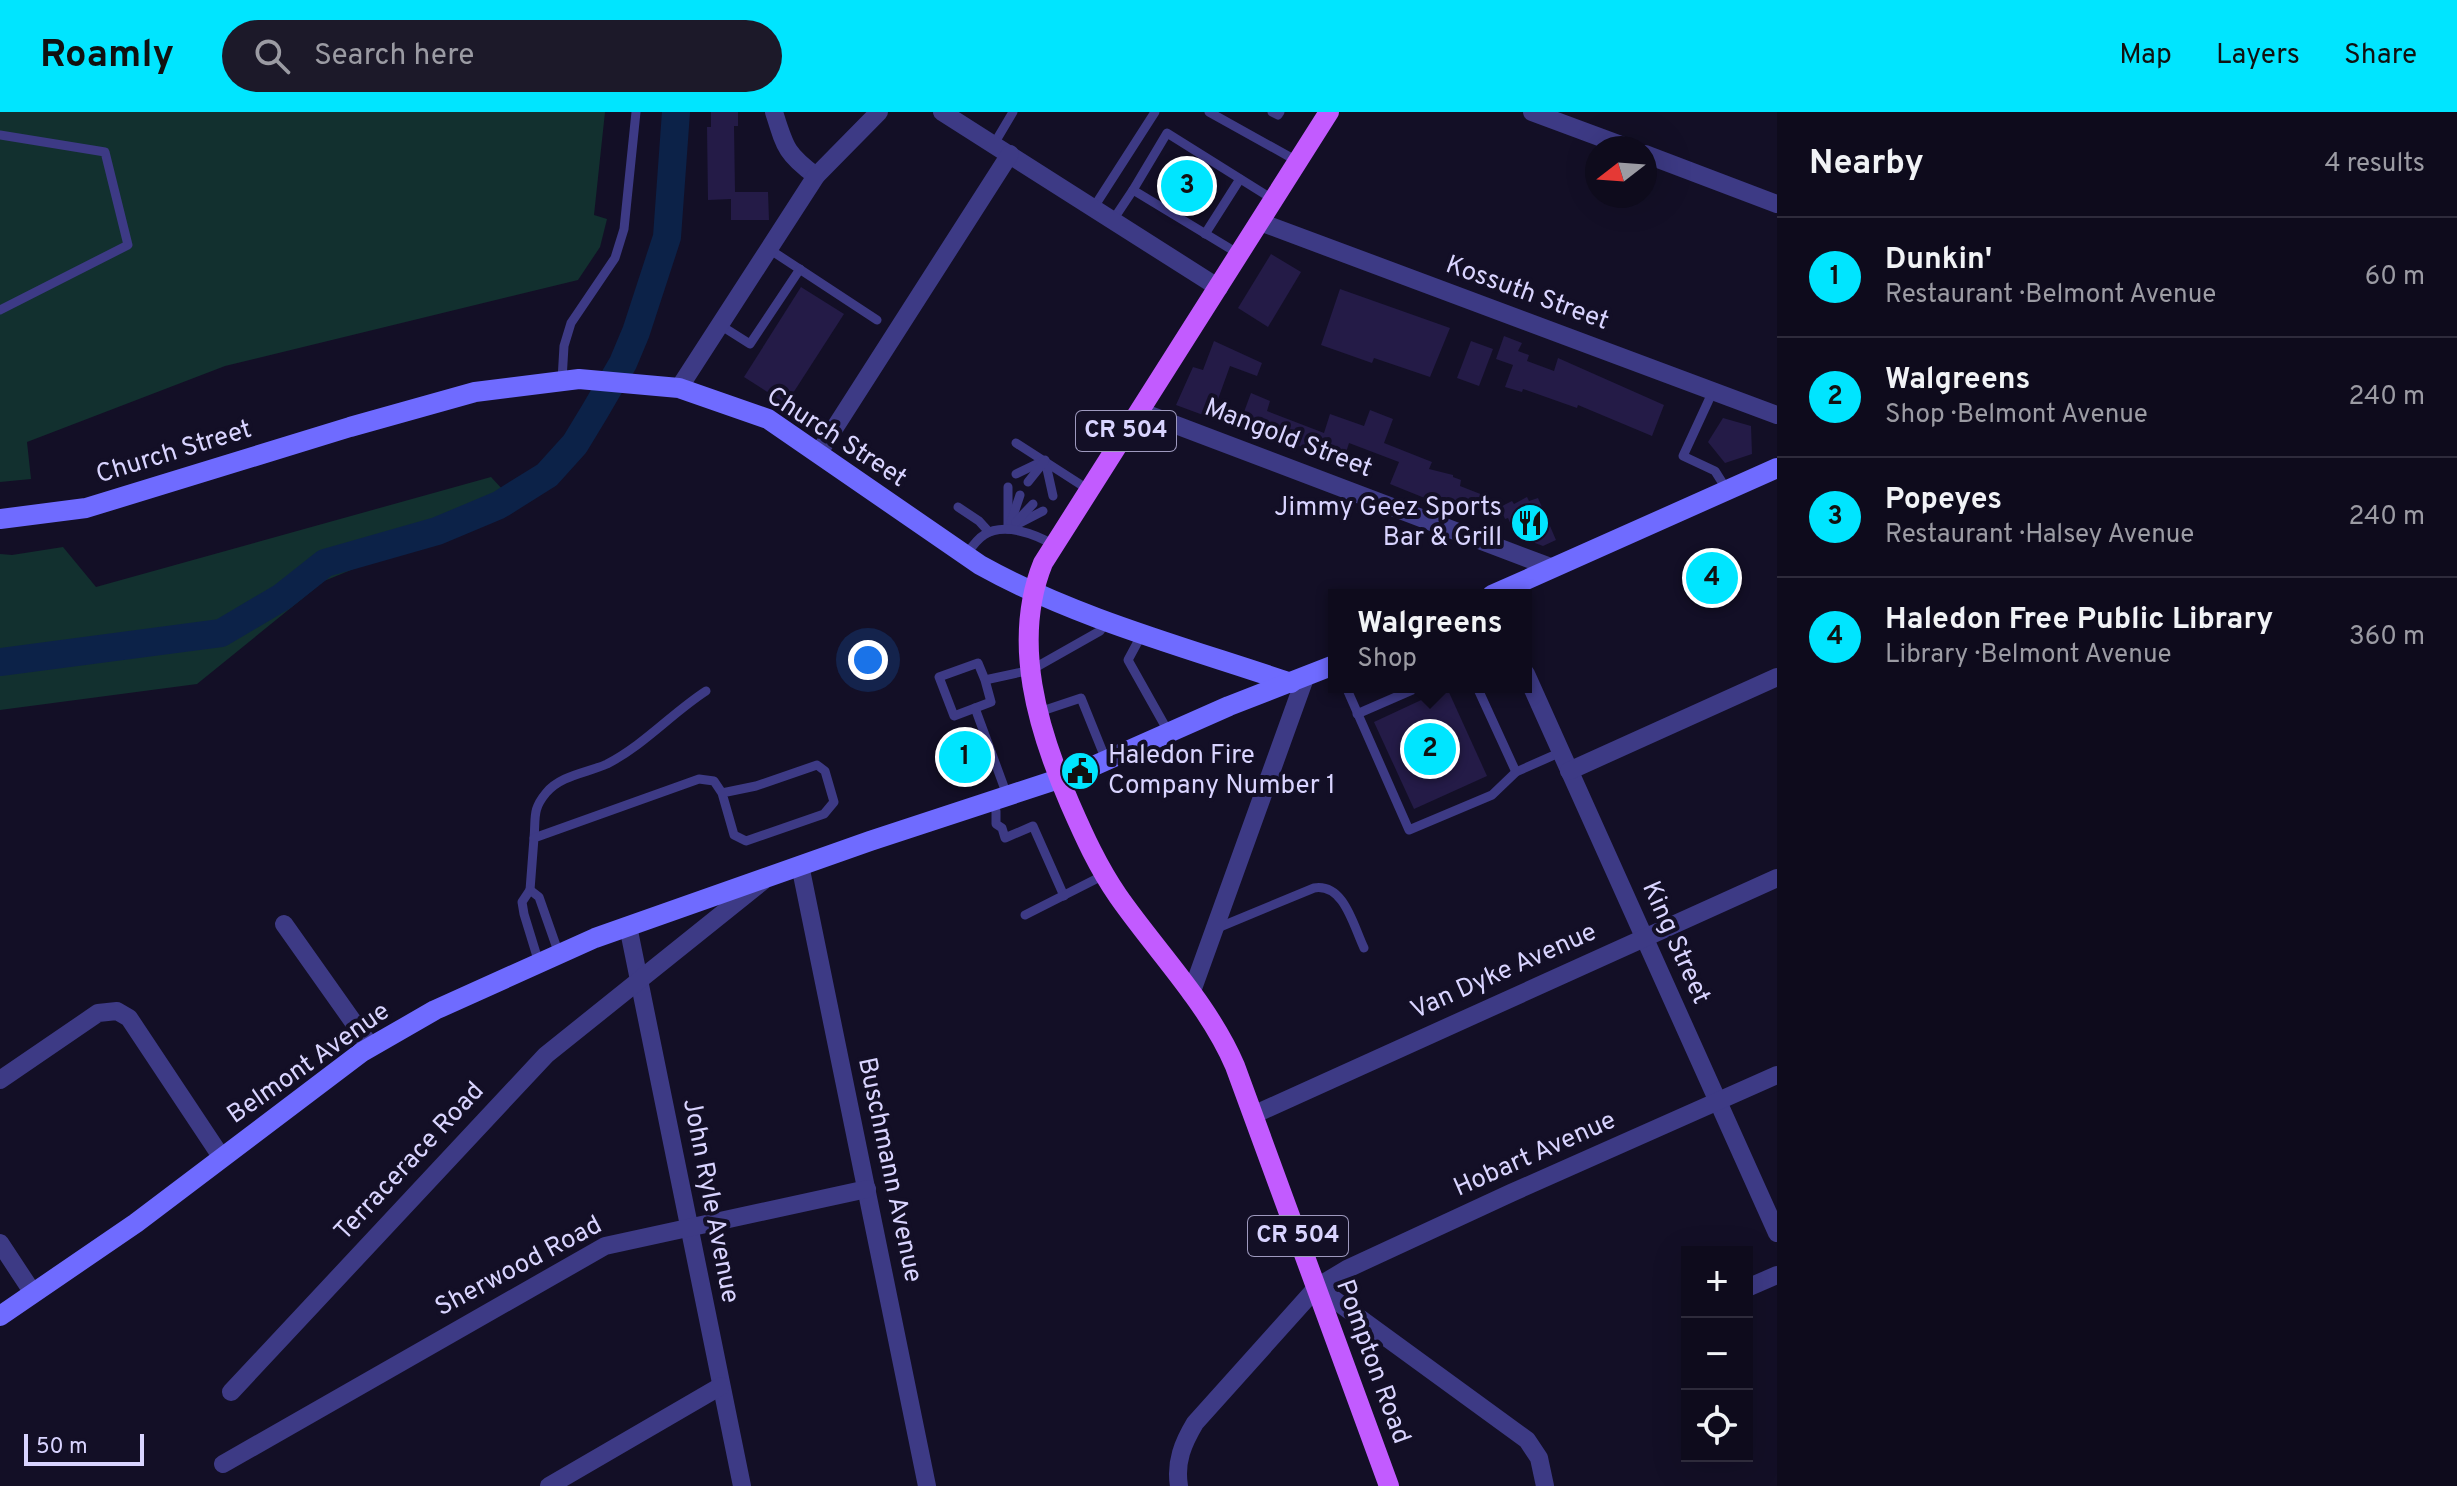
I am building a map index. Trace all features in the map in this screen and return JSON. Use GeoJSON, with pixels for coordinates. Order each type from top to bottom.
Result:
{"type":"FeatureCollection","features":[{"type":"Feature","properties":{"kind":"main road","name":"CR 504"},"geometry":{"type":"LineString","coordinates":[[1191,994],[1104,875],[1059,779],[1037,713],[1031,670],[1030,625],[1034,592],[1043,563],[1329,112]]}},
{"type":"Feature","properties":{"kind":"main road","name":"Church Street"},"geometry":{"type":"LineString","coordinates":[[0,519],[86,508],[475,392],[571,380],[679,388],[768,419],[966,555],[1013,583],[1143,632],[1298,681]]}},
{"type":"Feature","properties":{"kind":"main road"},"geometry":{"type":"LineString","coordinates":[[1506,589],[1777,468]]}},
{"type":"Feature","properties":{"kind":"main road","name":"Belmont Avenue"},"geometry":{"type":"LineString","coordinates":[[0,1316],[136,1223],[371,1047],[435,1010],[628,926],[800,865],[999,804],[1229,706],[1328,668]]}},
{"type":"Feature","properties":{"kind":"main road","name":"Pompton Road"},"geometry":{"type":"LineString","coordinates":[[1191,994],[1226,1045],[1389,1486]]}},
{"type":"Feature","properties":{"kind":"street"},"geometry":{"type":"LineString","coordinates":[[774,112],[793,158],[816,176]]}},
{"type":"Feature","properties":{"kind":"street"},"geometry":{"type":"LineString","coordinates":[[679,388],[816,176],[879,112]]}},
{"type":"Feature","properties":{"kind":"street"},"geometry":{"type":"LineString","coordinates":[[942,112],[1219,288]]}},
{"type":"Feature","properties":{"kind":"street"},"geometry":{"type":"LineString","coordinates":[[1532,112],[1597,136]]}},
{"type":"Feature","properties":{"kind":"street"},"geometry":{"type":"LineString","coordinates":[[818,454],[1002,149]]}},
{"type":"Feature","properties":{"kind":"street"},"geometry":{"type":"LineString","coordinates":[[1657,159],[1777,204]]}},
{"type":"Feature","properties":{"kind":"street","name":"Kossuth Street"},"geometry":{"type":"LineString","coordinates":[[1260,222],[1777,415]]}},
{"type":"Feature","properties":{"kind":"street","name":"Mangold Street"},"geometry":{"type":"LineString","coordinates":[[1139,411],[1553,568]]}},
{"type":"Feature","properties":{"kind":"street"},"geometry":{"type":"LineString","coordinates":[[1569,771],[1777,677]]}},
{"type":"Feature","properties":{"kind":"street"},"geometry":{"type":"LineString","coordinates":[[1191,994],[1298,681]]}},
{"type":"Feature","properties":{"kind":"street","name":"King Street"},"geometry":{"type":"LineString","coordinates":[[1532,687],[1777,1233]]}},
{"type":"Feature","properties":{"kind":"street","name":"Buschmann Avenue"},"geometry":{"type":"LineString","coordinates":[[800,865],[927,1486]]}},
{"type":"Feature","properties":{"kind":"street","name":"Belmont Avenue"},"geometry":{"type":"LineString","coordinates":[[639,980],[768,877]]}},
{"type":"Feature","properties":{"kind":"street","name":"Van Dyke Avenue"},"geometry":{"type":"LineString","coordinates":[[1253,1115],[1777,878]]}},
{"type":"Feature","properties":{"kind":"street"},"geometry":{"type":"LineString","coordinates":[[284,924],[371,1047]]}},
{"type":"Feature","properties":{"kind":"street","name":"John Ryle Avenue"},"geometry":{"type":"LineString","coordinates":[[628,926],[742,1486]]}},
{"type":"Feature","properties":{"kind":"street","name":"Terracerace Road"},"geometry":{"type":"LineString","coordinates":[[231,1392],[546,1055],[639,980]]}},
{"type":"Feature","properties":{"kind":"street"},"geometry":{"type":"LineString","coordinates":[[0,1080],[98,1013],[117,1011],[125,1014],[222,1158]]}},
{"type":"Feature","properties":{"kind":"street","name":"Hobart Avenue"},"geometry":{"type":"LineString","coordinates":[[1179,1486],[1179,1458],[1195,1423],[1317,1287],[1347,1269],[1511,1193],[1777,1075]]}},
{"type":"Feature","properties":{"kind":"street","name":"Sherwood Road"},"geometry":{"type":"LineString","coordinates":[[223,1464],[591,1252],[617,1242],[867,1189]]}},
{"type":"Feature","properties":{"kind":"street"},"geometry":{"type":"LineString","coordinates":[[0,1243],[33,1293]]}},
{"type":"Feature","properties":{"kind":"street"},"geometry":{"type":"LineString","coordinates":[[1753,1285],[1777,1275]]}},
{"type":"Feature","properties":{"kind":"street"},"geometry":{"type":"LineString","coordinates":[[1317,1287],[1527,1440],[1539,1458],[1545,1486]]}},
{"type":"Feature","properties":{"kind":"street"},"geometry":{"type":"LineString","coordinates":[[549,1486],[721,1386]]}},
{"type":"Feature","properties":{"kind":"lane"},"geometry":{"type":"LineString","coordinates":[[571,380],[564,346],[571,323],[615,258],[624,229],[636,112]]}},
{"type":"Feature","properties":{"kind":"lane"},"geometry":{"type":"LineString","coordinates":[[1002,149],[1013,112]]}},
{"type":"Feature","properties":{"kind":"lane"},"geometry":{"type":"LineString","coordinates":[[1094,207],[1155,112]]}},
{"type":"Feature","properties":{"kind":"lane"},"geometry":{"type":"LineString","coordinates":[[1209,112],[1297,161]]}},
{"type":"Feature","properties":{"kind":"lane"},"geometry":{"type":"LineString","coordinates":[[1272,112],[1278,115],[1280,112]]}},
{"type":"Feature","properties":{"kind":"lane"},"geometry":{"type":"LineString","coordinates":[[1113,220],[1167,133],[1274,200]]}},
{"type":"Feature","properties":{"kind":"lane"},"geometry":{"type":"LineString","coordinates":[[0,135],[105,152],[128,245],[0,310]]}},
{"type":"Feature","properties":{"kind":"lane"},"geometry":{"type":"LineString","coordinates":[[1205,234],[1240,179]]}},
{"type":"Feature","properties":{"kind":"lane"},"geometry":{"type":"LineString","coordinates":[[1133,190],[1239,254]]}},
{"type":"Feature","properties":{"kind":"lane"},"geometry":{"type":"LineString","coordinates":[[769,249],[877,320]]}},
{"type":"Feature","properties":{"kind":"lane"},"geometry":{"type":"LineString","coordinates":[[720,325],[750,344],[800,269]]}},
{"type":"Feature","properties":{"kind":"lane"},"geometry":{"type":"LineString","coordinates":[[1713,391],[1683,456],[1715,471],[1728,490]]}},
{"type":"Feature","properties":{"kind":"lane"},"geometry":{"type":"LineString","coordinates":[[1016,443],[1089,490]]}},
{"type":"Feature","properties":{"kind":"lane"},"geometry":{"type":"LineString","coordinates":[[1016,474],[1045,460]]}},
{"type":"Feature","properties":{"kind":"lane"},"geometry":{"type":"LineString","coordinates":[[1028,482],[1045,460]]}},
{"type":"Feature","properties":{"kind":"lane"},"geometry":{"type":"LineString","coordinates":[[1043,490],[1045,460]]}},
{"type":"Feature","properties":{"kind":"lane"},"geometry":{"type":"LineString","coordinates":[[1045,460],[1053,496]]}},
{"type":"Feature","properties":{"kind":"lane"},"geometry":{"type":"LineString","coordinates":[[1008,487],[1008,529]]}},
{"type":"Feature","properties":{"kind":"lane"},"geometry":{"type":"LineString","coordinates":[[1008,529],[1020,495]]}},
{"type":"Feature","properties":{"kind":"lane"},"geometry":{"type":"LineString","coordinates":[[1008,529],[1033,504]]}},
{"type":"Feature","properties":{"kind":"lane"},"geometry":{"type":"LineString","coordinates":[[958,507],[989,532]]}},
{"type":"Feature","properties":{"kind":"lane"},"geometry":{"type":"LineString","coordinates":[[966,555],[981,536],[1008,529],[1043,511]]}},
{"type":"Feature","properties":{"kind":"lane"},"geometry":{"type":"LineString","coordinates":[[1008,529],[1039,537],[1055,545]]}},
{"type":"Feature","properties":{"kind":"lane"},"geometry":{"type":"LineString","coordinates":[[985,680],[1031,670],[1100,631],[1107,619]]}},
{"type":"Feature","properties":{"kind":"lane"},"geometry":{"type":"LineString","coordinates":[[1143,632],[1128,660],[1169,733]]}},
{"type":"Feature","properties":{"kind":"lane"},"geometry":{"type":"LineString","coordinates":[[978,663],[985,680],[991,702],[954,716],[939,677],[978,663]]}},
{"type":"Feature","properties":{"kind":"lane"},"geometry":{"type":"LineString","coordinates":[[539,963],[522,902],[530,890],[535,807],[558,782],[607,764],[646,739],[706,691]]}},
{"type":"Feature","properties":{"kind":"lane"},"geometry":{"type":"LineString","coordinates":[[1348,693],[1409,830],[1492,795],[1516,772],[1561,752]]}},
{"type":"Feature","properties":{"kind":"lane"},"geometry":{"type":"LineString","coordinates":[[1357,714],[1405,693]]}},
{"type":"Feature","properties":{"kind":"lane"},"geometry":{"type":"LineString","coordinates":[[1480,693],[1516,772]]}},
{"type":"Feature","properties":{"kind":"lane"},"geometry":{"type":"LineString","coordinates":[[1037,713],[1081,698],[1106,760]]}},
{"type":"Feature","properties":{"kind":"lane"},"geometry":{"type":"LineString","coordinates":[[975,708],[999,804],[996,824],[1002,828],[1005,838],[1033,826],[1064,896]]}},
{"type":"Feature","properties":{"kind":"lane"},"geometry":{"type":"LineString","coordinates":[[534,838],[699,779],[714,781],[722,793],[734,835],[746,841],[824,814],[834,802],[825,771],[817,765],[756,786],[722,793]]}},
{"type":"Feature","properties":{"kind":"lane"},"geometry":{"type":"LineString","coordinates":[[1025,915],[1104,875]]}},
{"type":"Feature","properties":{"kind":"lane"},"geometry":{"type":"LineString","coordinates":[[1213,934],[1324,886],[1334,890],[1341,899],[1364,948]]}},
{"type":"Feature","properties":{"kind":"lane"},"geometry":{"type":"LineString","coordinates":[[530,890],[539,897],[559,954]]}},
{"type":"Feature","properties":{"kind":"green space"},"geometry":{"type":"Polygon","coordinates":[[[0,112],[605,112],[594,215],[607,219],[600,247],[578,280],[225,366],[27,442],[31,479],[0,482],[0,112]]]}},
{"type":"Feature","properties":{"kind":"green space"},"geometry":{"type":"Polygon","coordinates":[[[491,477],[515,503],[324,581],[197,684],[0,710],[0,554],[63,547],[96,587],[491,477]]]}},
{"type":"Feature","properties":{"kind":"building"},"geometry":{"type":"Polygon","coordinates":[[[711,112],[738,112],[738,126],[734,126],[735,192],[768,192],[769,220],[731,220],[731,199],[708,200],[707,127],[711,127],[711,112]]]}},
{"type":"Feature","properties":{"kind":"building"},"geometry":{"type":"Polygon","coordinates":[[[1271,254],[1301,272],[1268,327],[1238,308],[1271,254]]]}},
{"type":"Feature","properties":{"kind":"building"},"geometry":{"type":"Polygon","coordinates":[[[801,287],[844,314],[786,404],[744,377],[801,287]]]}},
{"type":"Feature","properties":{"kind":"building"},"geometry":{"type":"Polygon","coordinates":[[[1340,289],[1450,328],[1430,377],[1374,358],[1372,363],[1321,345],[1340,289]]]}},
{"type":"Feature","properties":{"kind":"building"},"geometry":{"type":"Polygon","coordinates":[[[1504,336],[1522,343],[1518,351],[1529,355],[1527,361],[1554,371],[1558,358],[1664,405],[1652,436],[1578,405],[1577,408],[1523,389],[1522,392],[1505,387],[1513,365],[1496,359],[1504,336]]]}},
{"type":"Feature","properties":{"kind":"building"},"geometry":{"type":"Polygon","coordinates":[[[1214,341],[1262,363],[1257,376],[1230,366],[1217,402],[1244,412],[1251,393],[1270,401],[1267,411],[1324,433],[1330,414],[1364,426],[1370,410],[1393,419],[1384,443],[1432,462],[1429,469],[1453,475],[1461,480],[1460,486],[1483,495],[1476,515],[1390,484],[1399,462],[1349,443],[1342,465],[1327,460],[1328,456],[1296,445],[1295,449],[1176,405],[1193,367],[1203,370],[1214,341]]]}},
{"type":"Feature","properties":{"kind":"building"},"geometry":{"type":"Polygon","coordinates":[[[1471,341],[1493,349],[1479,386],[1457,378],[1471,341]]]}},
{"type":"Feature","properties":{"kind":"building"},"geometry":{"type":"Polygon","coordinates":[[[1723,418],[1751,426],[1752,454],[1725,463],[1708,442],[1723,418]]]}},
{"type":"Feature","properties":{"kind":"building","name":"Jimmy Geez Sports Bar & Grill"},"geometry":{"type":"Polygon","coordinates":[[[1527,497],[1529,501],[1538,498],[1556,540],[1543,546],[1535,543],[1529,528],[1515,534],[1500,507],[1527,497]]]}},
{"type":"Feature","properties":{"kind":"building"},"geometry":{"type":"Polygon","coordinates":[[[1436,693],[1449,693],[1487,776],[1414,809],[1374,722],[1436,693]]]}},
{"type":"Feature","properties":{"kind":"waterway"},"geometry":{"type":"LineString","coordinates":[[0,662],[221,633],[282,597],[325,563],[437,531],[499,505],[547,475],[575,444],[623,363],[636,332],[667,237],[676,112]]}},
{"type":"Feature","properties":{"kind":"place","name":"Popeyes"},"geometry":{"type":"Point","coordinates":[1187,186]}},
{"type":"Feature","properties":{"kind":"place","name":"Jimmy Geez Sports Bar & Grill"},"geometry":{"type":"Point","coordinates":[1530,523]}},
{"type":"Feature","properties":{"kind":"place","name":"Haledon Free Public Library"},"geometry":{"type":"Point","coordinates":[1712,578]}},
{"type":"Feature","properties":{"kind":"place","name":"Walgreens"},"geometry":{"type":"Point","coordinates":[1430,749]}},
{"type":"Feature","properties":{"kind":"place","name":"Dunkin'"},"geometry":{"type":"Point","coordinates":[965,757]}},
{"type":"Feature","properties":{"kind":"place","name":"Haledon Fire Company Number 1"},"geometry":{"type":"Point","coordinates":[1080,771]}}]}
